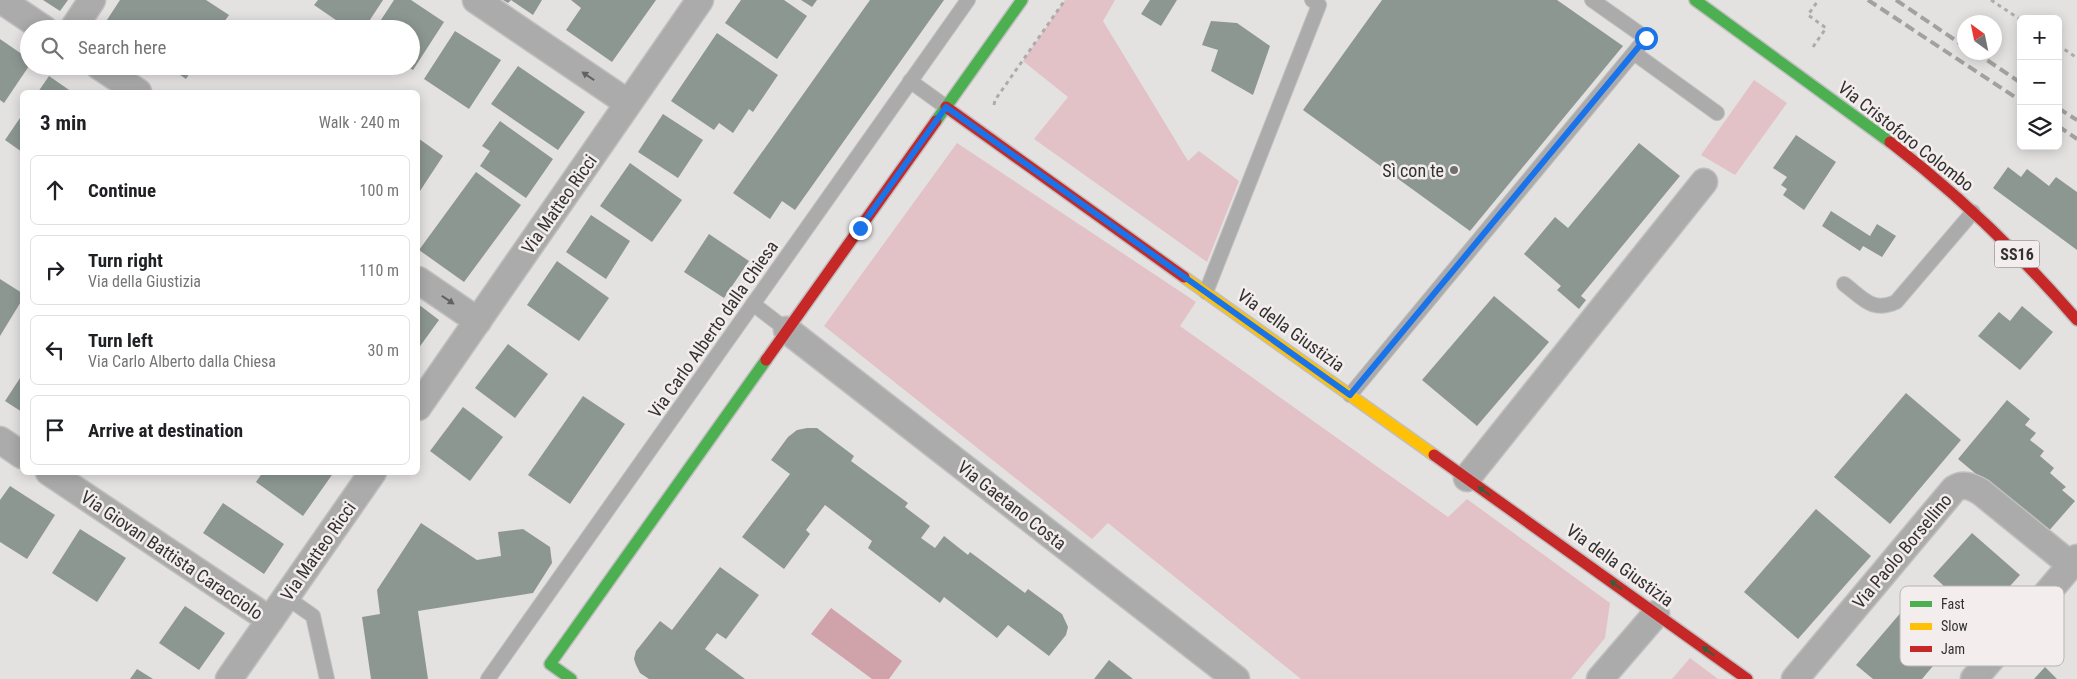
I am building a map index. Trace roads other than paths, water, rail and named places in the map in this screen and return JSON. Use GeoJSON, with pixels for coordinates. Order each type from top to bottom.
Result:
{"type":"FeatureCollection","features":[{"type":"Feature","properties":{"kind":"street"},"geometry":{"type":"LineString","coordinates":[[1,0],[31,20]]}},
{"type":"Feature","properties":{"kind":"street"},"geometry":{"type":"LineString","coordinates":[[79,20],[92,0]]}},
{"type":"Feature","properties":{"kind":"street"},"geometry":{"type":"LineString","coordinates":[[476,0],[628,103]]}},
{"type":"Feature","properties":{"kind":"street","name":"Via Matteo Ricci"},"geometry":{"type":"LineString","coordinates":[[420,404],[700,0]]}},
{"type":"Feature","properties":{"kind":"street"},"geometry":{"type":"LineString","coordinates":[[571,679],[550,664],[1022,0]]}},
{"type":"Feature","properties":{"kind":"street","name":"Via Cristoforo Colombo"},"geometry":{"type":"LineString","coordinates":[[1695,0],[1878,133],[1973,212],[2009,246],[2077,320]]}},
{"type":"Feature","properties":{"kind":"street"},"geometry":{"type":"LineString","coordinates":[[112,75],[135,90]]}},
{"type":"Feature","properties":{"kind":"street","name":"Via della Giustizia"},"geometry":{"type":"LineString","coordinates":[[946,107],[1747,679]]}},
{"type":"Feature","properties":{"kind":"street"},"geometry":{"type":"LineString","coordinates":[[1467,478],[1704,182]]}},
{"type":"Feature","properties":{"kind":"street"},"geometry":{"type":"LineString","coordinates":[[420,281],[478,321]]}},
{"type":"Feature","properties":{"kind":"street","name":"Via Gaetano Costa"},"geometry":{"type":"LineString","coordinates":[[787,330],[1236,679]]}},
{"type":"Feature","properties":{"kind":"street"},"geometry":{"type":"LineString","coordinates":[[0,440],[20,454]]}},
{"type":"Feature","properties":{"kind":"street","name":"Via Giovan Battista Caracciolo"},"geometry":{"type":"LineString","coordinates":[[52,475],[270,620]]}},
{"type":"Feature","properties":{"kind":"street","name":"Via Matteo Ricci"},"geometry":{"type":"LineString","coordinates":[[230,679],[371,475]]}},
{"type":"Feature","properties":{"kind":"street","name":"Via Paolo Borsellino"},"geometry":{"type":"LineString","coordinates":[[1795,679],[1954,489],[1961,485],[1966,485],[1980,492],[2074,562],[2053,586]]}},
{"type":"Feature","properties":{"kind":"street"},"geometry":{"type":"LineString","coordinates":[[1600,679],[1656,614]]}},
{"type":"Feature","properties":{"kind":"street","name":"Via Paolo Borsellino"},"geometry":{"type":"LineString","coordinates":[[1974,679],[1985,666]]}},
{"type":"Feature","properties":{"kind":"lane","name":"Via Carlo Alberto dalla Chiesa"},"geometry":{"type":"LineString","coordinates":[[488,679],[968,0]]}},
{"type":"Feature","properties":{"kind":"lane"},"geometry":{"type":"LineString","coordinates":[[1350,395],[1646,38],[1592,0]]}},
{"type":"Feature","properties":{"kind":"lane"},"geometry":{"type":"LineString","coordinates":[[1206,292],[1318,2]]}},
{"type":"Feature","properties":{"kind":"lane"},"geometry":{"type":"LineString","coordinates":[[1634,53],[1717,113]]}},
{"type":"Feature","properties":{"kind":"lane","name":"Via della Giustizia"},"geometry":{"type":"LineString","coordinates":[[910,81],[946,107]]}},
{"type":"Feature","properties":{"kind":"lane"},"geometry":{"type":"LineString","coordinates":[[1844,284],[1874,306],[1885,307],[1896,302],[1973,212]]}},
{"type":"Feature","properties":{"kind":"lane"},"geometry":{"type":"LineString","coordinates":[[753,304],[787,330]]}},
{"type":"Feature","properties":{"kind":"lane"},"geometry":{"type":"LineString","coordinates":[[286,597],[313,616],[327,679]]}},
{"type":"Feature","properties":{"kind":"railway"},"geometry":{"type":"LineString","coordinates":[[1868,0],[2017,98]]}},
{"type":"Feature","properties":{"kind":"railway"},"geometry":{"type":"LineString","coordinates":[[1896,0],[1957,41]]}},
{"type":"Feature","properties":{"kind":"railway"},"geometry":{"type":"LineString","coordinates":[[1987,60],[2017,80]]}},
{"type":"Feature","properties":{"kind":"railway"},"geometry":{"type":"LineString","coordinates":[[2062,111],[2077,120]]}},
{"type":"Feature","properties":{"kind":"railway"},"geometry":{"type":"LineString","coordinates":[[2062,129],[2077,139]]}},
{"type":"Feature","properties":{"kind":"place","name":"Sì con te"},"geometry":{"type":"Point","coordinates":[1454,170]}}]}
